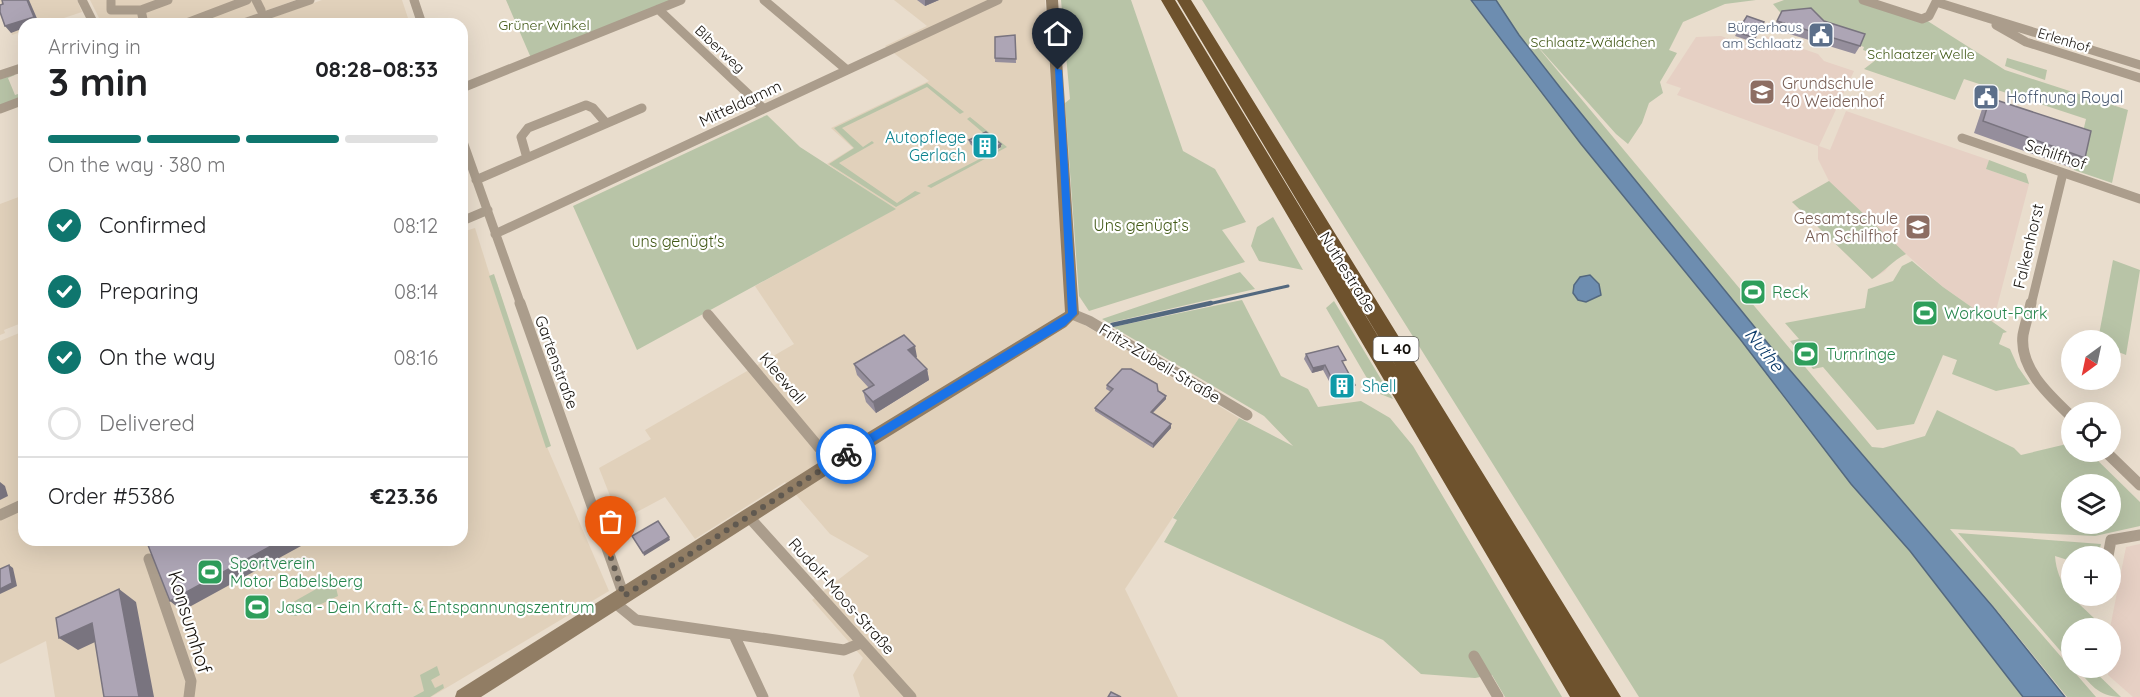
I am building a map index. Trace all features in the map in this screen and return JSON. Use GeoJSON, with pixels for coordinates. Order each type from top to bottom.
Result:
{"type":"FeatureCollection","features":[{"type":"Feature","properties":{"kind":"highway","name":"Nuthestraße"},"geometry":{"type":"LineString","coordinates":[[1167,0],[1583,697]]}},
{"type":"Feature","properties":{"kind":"highway","name":"Nuthestraße"},"geometry":{"type":"LineString","coordinates":[[1184,0],[1610,697]]}},
{"type":"Feature","properties":{"kind":"street"},"geometry":{"type":"LineString","coordinates":[[82,0],[91,18]]}},
{"type":"Feature","properties":{"kind":"street"},"geometry":{"type":"LineString","coordinates":[[111,1],[111,10],[141,10],[168,0]]}},
{"type":"Feature","properties":{"kind":"street"},"geometry":{"type":"LineString","coordinates":[[200,18],[247,0]]}},
{"type":"Feature","properties":{"kind":"street"},"geometry":{"type":"LineString","coordinates":[[256,0],[261,10]]}},
{"type":"Feature","properties":{"kind":"street"},"geometry":{"type":"LineString","coordinates":[[258,18],[310,0]]}},
{"type":"Feature","properties":{"kind":"street"},"geometry":{"type":"LineString","coordinates":[[414,0],[420,18]]}},
{"type":"Feature","properties":{"kind":"street"},"geometry":{"type":"LineString","coordinates":[[468,86],[681,0]]}},
{"type":"Feature","properties":{"kind":"street"},"geometry":{"type":"LineString","coordinates":[[764,0],[847,70]]}},
{"type":"Feature","properties":{"kind":"street","name":"Mitteldamm"},"geometry":{"type":"LineString","coordinates":[[495,234],[998,0]]}},
{"type":"Feature","properties":{"kind":"street"},"geometry":{"type":"LineString","coordinates":[[464,697],[832,463],[1061,323],[1072,314],[1052,0]]}},
{"type":"Feature","properties":{"kind":"street","name":"Erlenhof"},"geometry":{"type":"LineString","coordinates":[[1863,0],[1922,19],[1929,16],[1936,1],[2140,65]]}},
{"type":"Feature","properties":{"kind":"street","name":"Biberweg"},"geometry":{"type":"LineString","coordinates":[[658,9],[764,109]]}},
{"type":"Feature","properties":{"kind":"street"},"geometry":{"type":"LineString","coordinates":[[141,10],[143,18]]}},
{"type":"Feature","properties":{"kind":"street","name":"Erlenhof"},"geometry":{"type":"LineString","coordinates":[[1986,18],[2012,36],[2026,42],[2140,78]]}},
{"type":"Feature","properties":{"kind":"street"},"geometry":{"type":"LineString","coordinates":[[0,75],[18,69]]}},
{"type":"Feature","properties":{"kind":"street"},"geometry":{"type":"LineString","coordinates":[[0,109],[18,102]]}},
{"type":"Feature","properties":{"kind":"street"},"geometry":{"type":"LineString","coordinates":[[527,158],[521,137],[528,128],[586,105],[593,108],[606,123]]}},
{"type":"Feature","properties":{"kind":"street"},"geometry":{"type":"LineString","coordinates":[[476,180],[642,108]]}},
{"type":"Feature","properties":{"kind":"street","name":"Schilfhof"},"geometry":{"type":"LineString","coordinates":[[1962,138],[2140,199]]}},
{"type":"Feature","properties":{"kind":"street","name":"Gartenstraße"},"geometry":{"type":"LineString","coordinates":[[468,157],[619,599]]}},
{"type":"Feature","properties":{"kind":"street","name":"Falkenhorst"},"geometry":{"type":"LineString","coordinates":[[2061,406],[2042,387],[2022,353],[2023,336],[2063,173]]}},
{"type":"Feature","properties":{"kind":"street"},"geometry":{"type":"LineString","coordinates":[[468,218],[488,210]]}},
{"type":"Feature","properties":{"kind":"street","name":"Fritz-Zubeil-Straße"},"geometry":{"type":"LineString","coordinates":[[1072,314],[1089,321],[1247,415]]}},
{"type":"Feature","properties":{"kind":"street","name":"Kleewall"},"geometry":{"type":"LineString","coordinates":[[708,315],[832,463]]}},
{"type":"Feature","properties":{"kind":"street"},"geometry":{"type":"LineString","coordinates":[[2116,462],[2140,485]]}},
{"type":"Feature","properties":{"kind":"street"},"geometry":{"type":"LineString","coordinates":[[0,515],[18,507]]}},
{"type":"Feature","properties":{"kind":"street","name":"Rudolf-Moos-Straße"},"geometry":{"type":"LineString","coordinates":[[749,517],[911,697]]}},
{"type":"Feature","properties":{"kind":"street"},"geometry":{"type":"LineString","coordinates":[[2110,546],[2111,540],[2140,535]]}},
{"type":"Feature","properties":{"kind":"street","name":"Konsumhof"},"geometry":{"type":"LineString","coordinates":[[149,559],[191,681],[189,697]]}},
{"type":"Feature","properties":{"kind":"street"},"geometry":{"type":"LineString","coordinates":[[619,599],[636,620],[844,650],[861,643]]}},
{"type":"Feature","properties":{"kind":"street"},"geometry":{"type":"LineString","coordinates":[[734,635],[763,697]]}},
{"type":"Feature","properties":{"kind":"street"},"geometry":{"type":"LineString","coordinates":[[1474,656],[1498,697]]}},
{"type":"Feature","properties":{"kind":"shaded area"},"geometry":{"type":"Polygon","coordinates":[[[0,0],[77,0],[82,12],[64,18],[18,18],[18,33],[12,35],[0,0]]]}},
{"type":"Feature","properties":{"kind":"shaded area"},"geometry":{"type":"Polygon","coordinates":[[[90,0],[296,0],[245,18],[99,18],[90,0]]]}},
{"type":"Feature","properties":{"kind":"shaded area"},"geometry":{"type":"Polygon","coordinates":[[[322,0],[402,0],[408,18],[271,18],[322,0]]]}},
{"type":"Feature","properties":{"kind":"shaded area"},"geometry":{"type":"Polygon","coordinates":[[[894,0],[1045,0],[1066,309],[1081,323],[1239,418],[1125,589],[1178,697],[860,697],[853,675],[863,658],[812,600],[869,556],[830,534],[785,482],[695,539],[665,497],[620,521],[599,468],[651,439],[645,430],[794,344],[755,286],[895,209],[827,164],[853,148],[831,128],[929,81],[885,46],[927,26],[894,0]]]}},
{"type":"Feature","properties":{"kind":"shaded area","name":"Gesamtschule Am Schilfhof"},"geometry":{"type":"Polygon","coordinates":[[[1763,35],[1818,54],[1824,61],[1854,71],[1819,146],[1830,150],[1846,111],[1989,160],[1986,169],[2029,184],[1993,322],[1943,287],[1906,254],[1893,260],[1885,271],[1872,279],[1792,202],[1829,181],[1818,159],[1818,146],[1677,95],[1681,88],[1666,83],[1696,37],[1721,36],[1755,48],[1763,35]]]}},
{"type":"Feature","properties":{"kind":"shaded area"},"geometry":{"type":"Polygon","coordinates":[[[18,197],[18,324],[4,330],[5,333],[0,335],[0,204],[18,197]]]}},
{"type":"Feature","properties":{"kind":"shaded area"},"geometry":{"type":"Polygon","coordinates":[[[475,228],[493,285],[497,283],[547,447],[609,591],[431,697],[55,697],[46,641],[0,664],[0,341],[18,334],[18,546],[468,546],[468,230],[475,228]]]}},
{"type":"Feature","properties":{"kind":"shaded area"},"geometry":{"type":"Polygon","coordinates":[[[2140,544],[2140,697],[2133,697],[2111,678],[2121,678],[2121,618],[2112,618],[2114,606],[2121,606],[2121,572],[2126,547],[2140,544]]]}},
{"type":"Feature","properties":{"kind":"green space","name":"Grüner Winkel"},"geometry":{"type":"Polygon","coordinates":[[[506,0],[674,0],[531,58],[506,0]]]}},
{"type":"Feature","properties":{"kind":"green space","name":"Uns genügt’s"},"geometry":{"type":"Polygon","coordinates":[[[1061,0],[1131,0],[1183,151],[1215,169],[1246,222],[1222,230],[1245,262],[1089,311],[1079,296],[1065,103],[1070,99],[1061,0]]]}},
{"type":"Feature","properties":{"kind":"green space"},"geometry":{"type":"Polygon","coordinates":[[[1202,0],[1470,0],[2030,697],[1639,697],[1202,0]]]}},
{"type":"Feature","properties":{"kind":"green space","name":"Schlaatz-Wäldchen"},"geometry":{"type":"Polygon","coordinates":[[[1495,0],[1756,0],[1725,4],[1683,22],[1669,50],[1677,53],[1660,82],[1663,93],[1649,103],[1642,123],[1628,144],[1616,134],[1532,40],[1872,447],[1883,448],[1925,436],[1937,410],[2014,448],[2021,455],[2061,445],[2061,462],[2099,462],[2111,474],[2061,474],[2061,534],[2104,534],[2095,536],[1950,529],[2061,657],[2061,678],[2079,678],[2096,697],[2067,697],[1994,607],[1783,362],[1562,90],[1495,0]]]}},
{"type":"Feature","properties":{"kind":"green space","name":"Schlaatzer Welle"},"geometry":{"type":"Polygon","coordinates":[[[1784,0],[1859,0],[1926,20],[2005,70],[2128,110],[2112,183],[2074,170],[2086,119],[1964,79],[1955,100],[1864,69],[1881,56],[1863,50],[1864,47],[1785,18],[1773,4],[1784,0]]]}},
{"type":"Feature","properties":{"kind":"green space"},"geometry":{"type":"Polygon","coordinates":[[[2007,58],[2047,70],[2045,80],[2005,66],[2007,58]]]}},
{"type":"Feature","properties":{"kind":"green space"},"geometry":{"type":"Polygon","coordinates":[[[15,75],[8,78],[15,95],[18,94],[18,98],[0,108],[0,78],[15,75]]]}},
{"type":"Feature","properties":{"kind":"green space"},"geometry":{"type":"Polygon","coordinates":[[[927,83],[964,112],[960,114],[927,87],[842,128],[863,147],[872,141],[874,143],[839,163],[897,203],[915,191],[921,193],[896,207],[829,164],[854,148],[834,128],[927,83]]]}},
{"type":"Feature","properties":{"kind":"green space","name":"uns genügt's"},"geometry":{"type":"Polygon","coordinates":[[[767,115],[800,147],[896,209],[637,350],[573,206],[767,115]]]}},
{"type":"Feature","properties":{"kind":"green space"},"geometry":{"type":"Polygon","coordinates":[[[970,117],[1007,147],[931,188],[927,186],[1001,148],[967,119],[970,117]]]}},
{"type":"Feature","properties":{"kind":"green space"},"geometry":{"type":"Polygon","coordinates":[[[1989,160],[2026,174],[2029,184],[1986,169],[1989,160]]]}},
{"type":"Feature","properties":{"kind":"green space"},"geometry":{"type":"Polygon","coordinates":[[[1829,181],[1906,254],[1872,279],[1792,202],[1829,181]]]}},
{"type":"Feature","properties":{"kind":"green space"},"geometry":{"type":"Polygon","coordinates":[[[1273,217],[1303,270],[1259,261],[1251,246],[1257,227],[1273,217]]]}},
{"type":"Feature","properties":{"kind":"green space"},"geometry":{"type":"Polygon","coordinates":[[[2113,260],[2140,270],[2126,355],[2121,353],[2121,330],[2100,330],[2113,260]]]}},
{"type":"Feature","properties":{"kind":"green space"},"geometry":{"type":"Polygon","coordinates":[[[1912,261],[1943,287],[2007,332],[2003,333],[1999,344],[2010,349],[2018,367],[2030,384],[1996,391],[1952,374],[1957,360],[1943,355],[1914,424],[1877,430],[1823,367],[1813,369],[1790,341],[1799,339],[1785,323],[1865,308],[1868,289],[1893,281],[1902,266],[1912,261]]]}},
{"type":"Feature","properties":{"kind":"green space"},"geometry":{"type":"Polygon","coordinates":[[[1240,272],[1255,289],[1109,323],[1102,319],[1240,272]]]}},
{"type":"Feature","properties":{"kind":"green space"},"geometry":{"type":"Polygon","coordinates":[[[494,274],[551,446],[546,448],[489,276],[494,274]]]}},
{"type":"Feature","properties":{"kind":"green space"},"geometry":{"type":"Polygon","coordinates":[[[1242,300],[1281,376],[1308,389],[1318,407],[1361,401],[1390,418],[1413,446],[1562,697],[1505,697],[1492,675],[1475,678],[1421,674],[1383,640],[1164,542],[1177,520],[1173,518],[1239,418],[1293,446],[1264,416],[1113,327],[1242,300]]]}},
{"type":"Feature","properties":{"kind":"green space"},"geometry":{"type":"Polygon","coordinates":[[[1334,301],[1393,399],[1375,392],[1326,308],[1334,301]]]}},
{"type":"Feature","properties":{"kind":"green space"},"geometry":{"type":"Polygon","coordinates":[[[2121,483],[2140,502],[2140,526],[2121,530],[2121,483]]]}},
{"type":"Feature","properties":{"kind":"green space"},"geometry":{"type":"Polygon","coordinates":[[[1958,533],[2101,544],[2100,546],[2061,546],[2061,558],[2055,556],[2061,579],[2061,606],[2081,606],[2094,618],[2061,618],[2061,651],[1958,533]]]}},
{"type":"Feature","properties":{"kind":"green space"},"geometry":{"type":"Polygon","coordinates":[[[334,579],[338,596],[296,616],[290,615],[286,606],[334,579]]]}},
{"type":"Feature","properties":{"kind":"green space"},"geometry":{"type":"Polygon","coordinates":[[[437,666],[440,675],[431,680],[435,688],[443,684],[444,688],[430,697],[413,697],[424,691],[420,675],[437,666]]]}},
{"type":"Feature","properties":{"kind":"green space"},"geometry":{"type":"Polygon","coordinates":[[[2085,678],[2101,678],[2121,697],[2106,695],[2085,678]]]}},
{"type":"Feature","properties":{"kind":"water","name":"Nuthe"},"geometry":{"type":"Polygon","coordinates":[[[1471,0],[1496,0],[1519,35],[1562,90],[1783,362],[1993,607],[2065,697],[2023,697],[1910,551],[1851,484],[1740,339],[1581,144],[1471,0]]]}},
{"type":"Feature","properties":{"kind":"water"},"geometry":{"type":"Polygon","coordinates":[[[1590,275],[1599,284],[1601,295],[1586,302],[1578,300],[1573,293],[1574,285],[1580,277],[1590,275]]]}},
{"type":"Feature","properties":{"kind":"building"},"geometry":{"type":"Polygon","coordinates":[[[2,0],[27,0],[34,17],[18,18],[18,22],[5,26],[0,12],[0,5],[3,4],[2,0]]]}},
{"type":"Feature","properties":{"kind":"building"},"geometry":{"type":"Polygon","coordinates":[[[1811,8],[1824,21],[1865,34],[1860,46],[1777,21],[1782,11],[1811,8]]]}},
{"type":"Feature","properties":{"kind":"building"},"geometry":{"type":"Polygon","coordinates":[[[1747,16],[1764,22],[1755,38],[1737,32],[1747,16]]]}},
{"type":"Feature","properties":{"kind":"building"},"geometry":{"type":"Polygon","coordinates":[[[1015,35],[1016,59],[995,58],[995,37],[1015,35]]]}},
{"type":"Feature","properties":{"kind":"building"},"geometry":{"type":"Polygon","coordinates":[[[1990,98],[2091,131],[2085,158],[1983,121],[1990,98]]]}},
{"type":"Feature","properties":{"kind":"building","name":"Autopflege Gerlach"},"geometry":{"type":"Polygon","coordinates":[[[986,132],[1001,144],[984,153],[969,140],[986,132]]]}},
{"type":"Feature","properties":{"kind":"building"},"geometry":{"type":"Polygon","coordinates":[[[904,335],[915,346],[908,350],[927,369],[873,402],[863,391],[874,385],[854,364],[904,335]]]}},
{"type":"Feature","properties":{"kind":"building"},"geometry":{"type":"Polygon","coordinates":[[[1338,346],[1346,360],[1342,361],[1355,385],[1337,389],[1325,365],[1313,368],[1306,354],[1338,346]]]}},
{"type":"Feature","properties":{"kind":"building"},"geometry":{"type":"Polygon","coordinates":[[[1122,369],[1131,369],[1157,384],[1158,391],[1166,396],[1151,412],[1171,424],[1153,444],[1095,408],[1113,389],[1107,385],[1122,369]]]}},
{"type":"Feature","properties":{"kind":"building"},"geometry":{"type":"Polygon","coordinates":[[[658,521],[669,537],[643,553],[632,536],[658,521]]]}},
{"type":"Feature","properties":{"kind":"building"},"geometry":{"type":"Polygon","coordinates":[[[148,546],[271,546],[170,601],[148,546]]]}},
{"type":"Feature","properties":{"kind":"building"},"geometry":{"type":"Polygon","coordinates":[[[9,565],[12,583],[0,589],[0,569],[9,565]]]}},
{"type":"Feature","properties":{"kind":"building"},"geometry":{"type":"Polygon","coordinates":[[[119,589],[139,697],[104,697],[92,623],[59,638],[56,618],[119,589]]]}},
{"type":"Feature","properties":{"kind":"building"},"geometry":{"type":"Polygon","coordinates":[[[1111,692],[1121,697],[1108,697],[1111,692]]]}},
{"type":"Feature","properties":{"kind":"waterway"},"geometry":{"type":"LineString","coordinates":[[1204,305],[1288,286]]}},
{"type":"Feature","properties":{"kind":"waterway"},"geometry":{"type":"LineString","coordinates":[[1112,325],[1211,303]]}},
{"type":"Feature","properties":{"kind":"way so far"},"geometry":{"type":"LineString","coordinates":[[611,558],[624,596],[846,454]]}},
{"type":"Feature","properties":{"kind":"place","name":"Bürgerhaus am Schlaatz"},"geometry":{"type":"Point","coordinates":[1821,35]}},
{"type":"Feature","properties":{"kind":"place","name":"Grundschule 40 Weidenhof"},"geometry":{"type":"Point","coordinates":[1762,92]}},
{"type":"Feature","properties":{"kind":"place","name":"Hoffnung Royal"},"geometry":{"type":"Point","coordinates":[1986,97]}},
{"type":"Feature","properties":{"kind":"place","name":"Autopflege Gerlach"},"geometry":{"type":"Point","coordinates":[985,146]}},
{"type":"Feature","properties":{"kind":"place","name":"Gesamtschule Am Schilfhof"},"geometry":{"type":"Point","coordinates":[1918,227]}},
{"type":"Feature","properties":{"kind":"place","name":"Reck"},"geometry":{"type":"Point","coordinates":[1753,292]}},
{"type":"Feature","properties":{"kind":"place","name":"Workout-Park"},"geometry":{"type":"Point","coordinates":[1925,313]}},
{"type":"Feature","properties":{"kind":"place","name":"Turnringe"},"geometry":{"type":"Point","coordinates":[1806,354]}},
{"type":"Feature","properties":{"kind":"place","name":"Shell"},"geometry":{"type":"Point","coordinates":[1342,386]}},
{"type":"Feature","properties":{"kind":"place","name":"Sportverein Motor Babelsberg"},"geometry":{"type":"Point","coordinates":[210,572]}},
{"type":"Feature","properties":{"kind":"place","name":"Jasa - Dein Kraft- & Entspannungszentrum"},"geometry":{"type":"Point","coordinates":[257,607]}},
{"type":"Feature","properties":{"kind":"route"},"geometry":{"type":"LineString","coordinates":[[846,454],[1061,323],[1072,314],[1058,70]]}}]}
